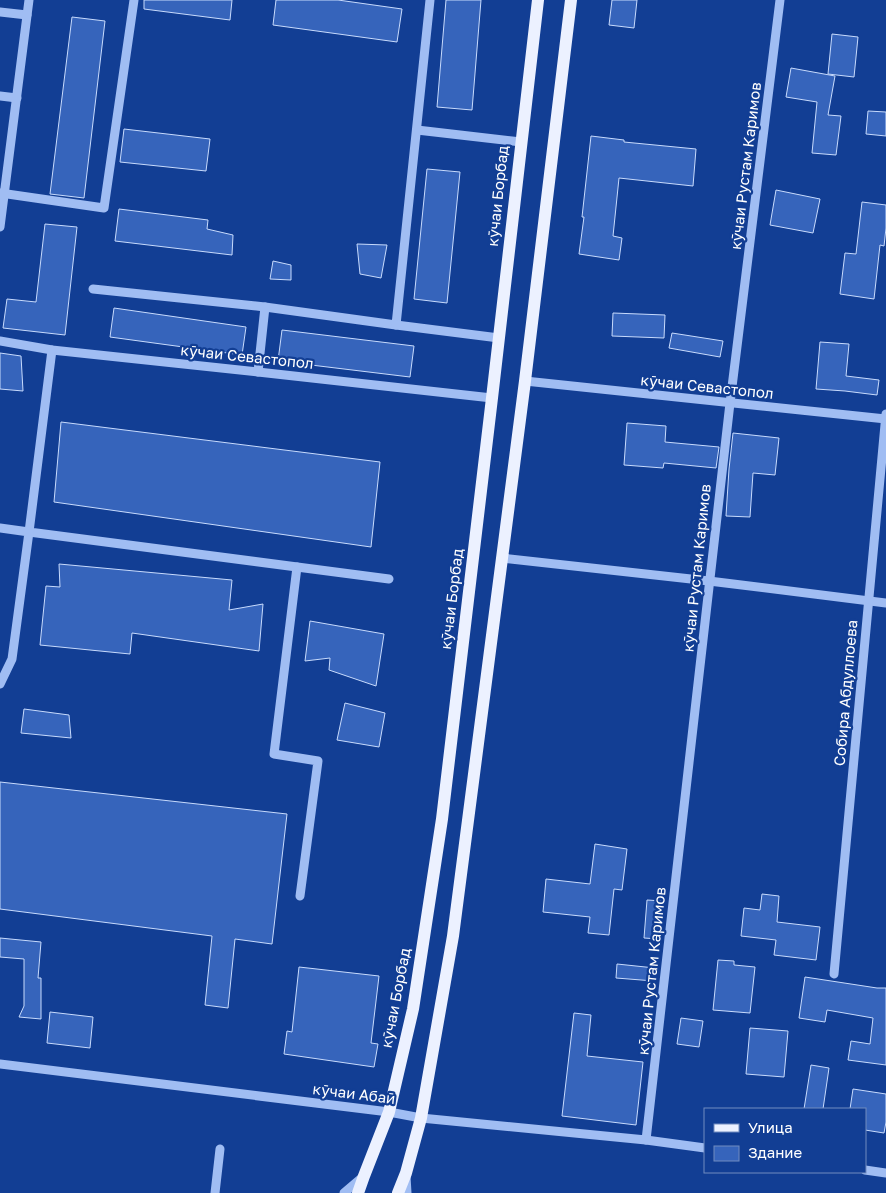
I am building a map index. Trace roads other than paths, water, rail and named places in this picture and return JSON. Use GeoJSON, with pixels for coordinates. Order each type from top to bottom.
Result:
{"type":"FeatureCollection","features":[{"type":"Feature","properties":{"kind":"main road","name":"кӯчаи Борбад"},"geometry":{"type":"LineString","coordinates":[[358,1193],[389,1112],[413,1008],[442,819],[538,0]]}},
{"type":"Feature","properties":{"kind":"main road"},"geometry":{"type":"LineString","coordinates":[[398,1193],[406,1173],[421,1118],[453,936],[525,381],[571,0]]}},
{"type":"Feature","properties":{"kind":"street"},"geometry":{"type":"LineString","coordinates":[[0,227],[2,193],[17,98],[29,0]]}},
{"type":"Feature","properties":{"kind":"street"},"geometry":{"type":"LineString","coordinates":[[2,193],[104,208],[134,0]]}},
{"type":"Feature","properties":{"kind":"street"},"geometry":{"type":"LineString","coordinates":[[396,326],[430,0]]}},
{"type":"Feature","properties":{"kind":"street","name":"кӯчаи Рустам Каримов"},"geometry":{"type":"LineString","coordinates":[[646,1140],[730,403],[780,0]]}},
{"type":"Feature","properties":{"kind":"street"},"geometry":{"type":"LineString","coordinates":[[0,12],[28,15]]}},
{"type":"Feature","properties":{"kind":"street"},"geometry":{"type":"LineString","coordinates":[[0,96],[17,98]]}},
{"type":"Feature","properties":{"kind":"street"},"geometry":{"type":"LineString","coordinates":[[417,130],[521,142]]}},
{"type":"Feature","properties":{"kind":"street"},"geometry":{"type":"LineString","coordinates":[[93,289],[265,307],[396,326],[499,338]]}},
{"type":"Feature","properties":{"kind":"street"},"geometry":{"type":"LineString","coordinates":[[258,372],[265,307]]}},
{"type":"Feature","properties":{"kind":"street","name":"кӯчаи Севастопол"},"geometry":{"type":"LineString","coordinates":[[0,341],[52,350],[492,398]]}},
{"type":"Feature","properties":{"kind":"street"},"geometry":{"type":"LineString","coordinates":[[0,684],[12,659],[52,350]]}},
{"type":"Feature","properties":{"kind":"street","name":"кӯчаи Севастопол"},"geometry":{"type":"LineString","coordinates":[[525,381],[730,403],[886,417]]}},
{"type":"Feature","properties":{"kind":"street","name":"Собира Абдуллоева"},"geometry":{"type":"LineString","coordinates":[[834,974],[886,417]]}},
{"type":"Feature","properties":{"kind":"street"},"geometry":{"type":"LineString","coordinates":[[0,528],[389,579]]}},
{"type":"Feature","properties":{"kind":"street"},"geometry":{"type":"LineString","coordinates":[[502,558],[886,603]]}},
{"type":"Feature","properties":{"kind":"street"},"geometry":{"type":"LineString","coordinates":[[297,567],[274,754],[318,761],[300,896]]}},
{"type":"Feature","properties":{"kind":"street","name":"кӯчаи Абаӣ"},"geometry":{"type":"LineString","coordinates":[[0,1064],[389,1112],[421,1118],[646,1140],[704,1148]]}},
{"type":"Feature","properties":{"kind":"street"},"geometry":{"type":"LineString","coordinates":[[215,1193],[220,1149]]}},
{"type":"Feature","properties":{"kind":"street"},"geometry":{"type":"LineString","coordinates":[[866,1170],[886,1173]]}},
{"type":"Feature","properties":{"kind":"street"},"geometry":{"type":"LineString","coordinates":[[406,1173],[407,1193]]}},
{"type":"Feature","properties":{"kind":"street"},"geometry":{"type":"LineString","coordinates":[[344,1193],[364,1176]]}}]}
